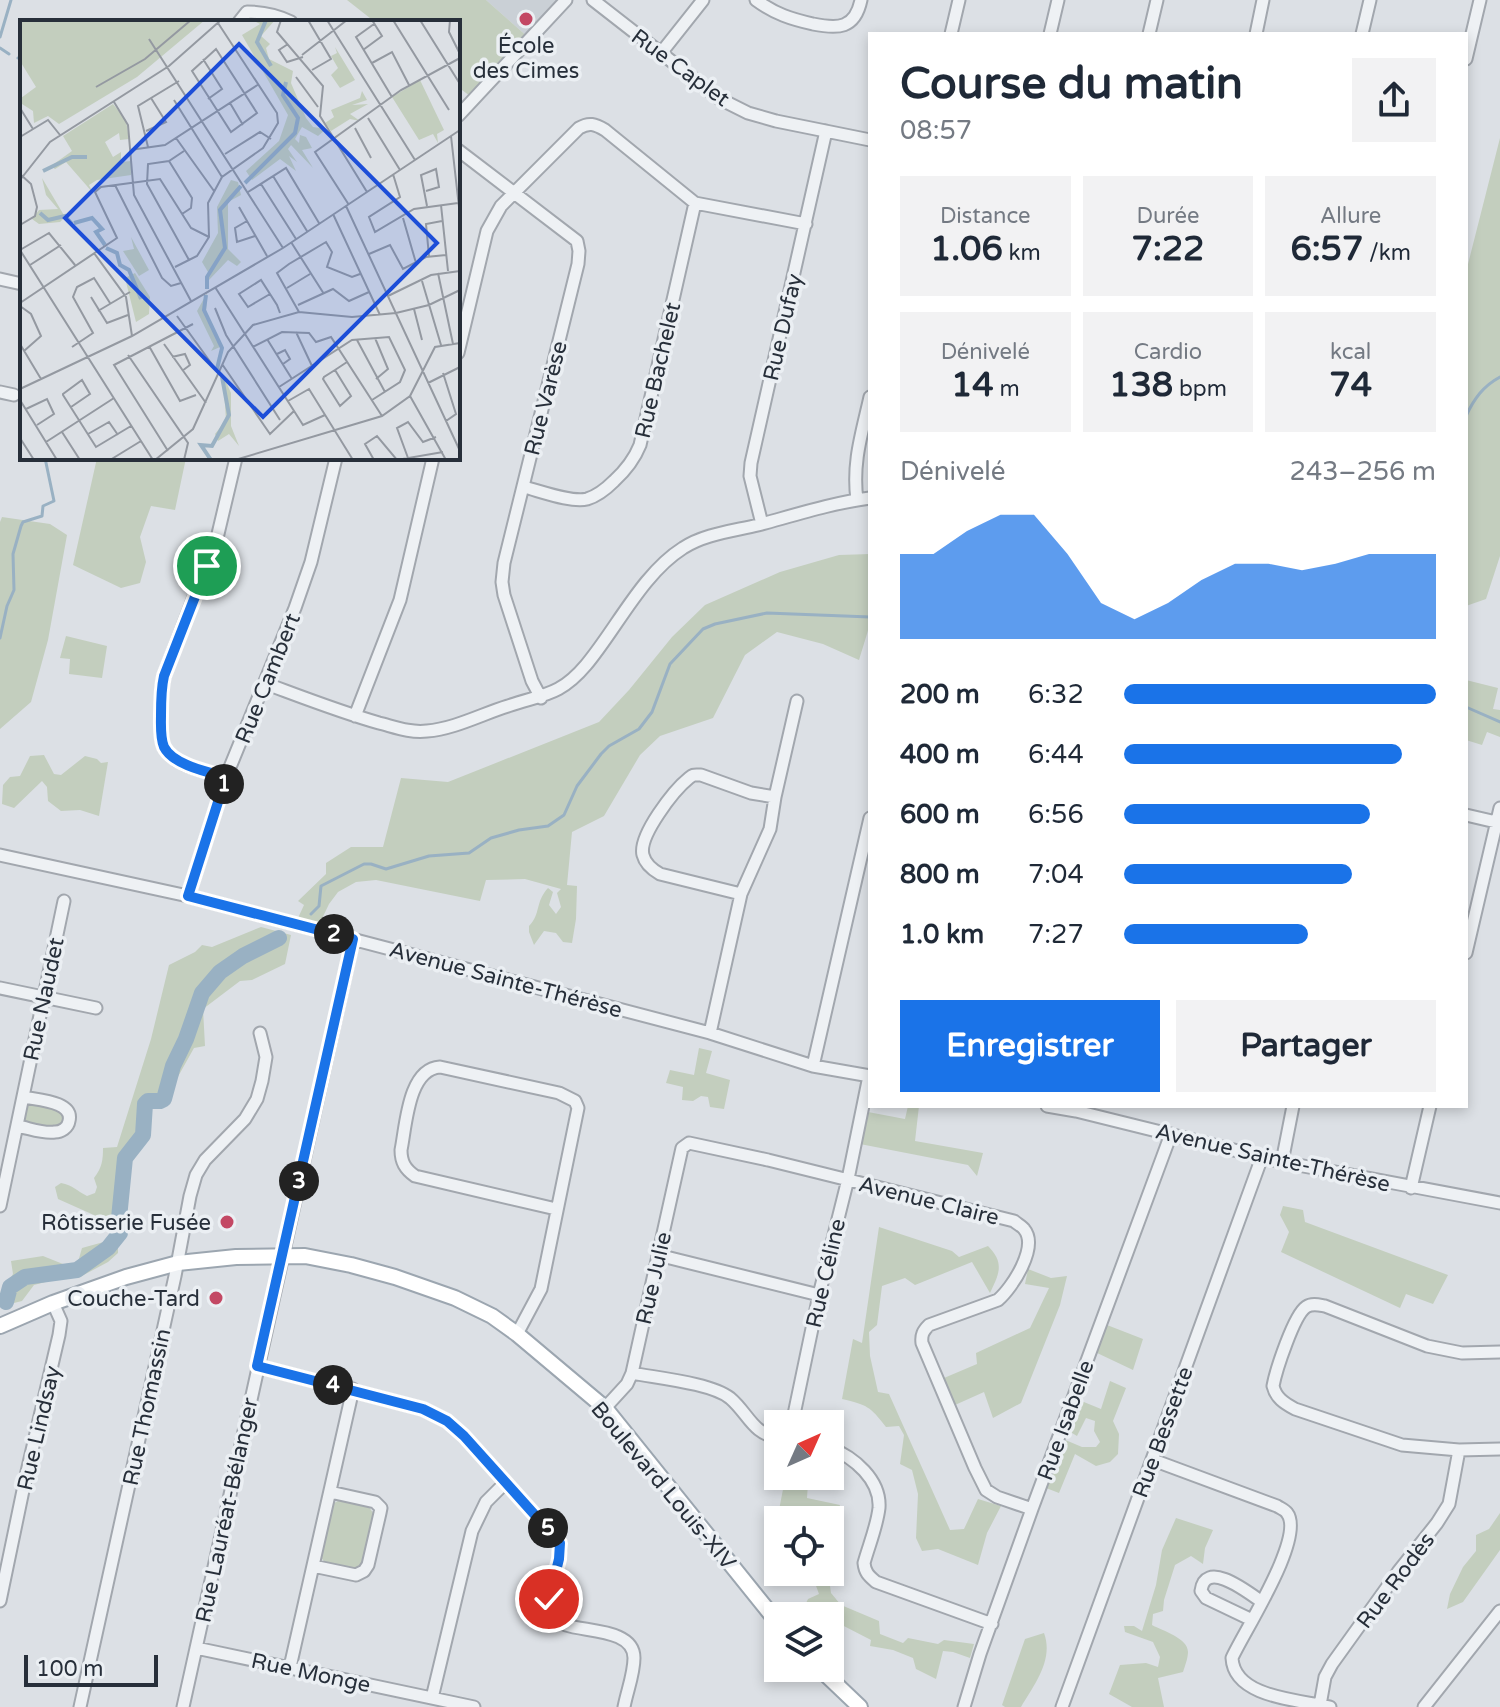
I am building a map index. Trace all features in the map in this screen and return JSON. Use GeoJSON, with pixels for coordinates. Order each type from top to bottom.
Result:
{"type":"FeatureCollection","features":[{"type":"Feature","properties":{"kind":"main road","name":"Boulevard Louis-XIV"},"geometry":{"type":"LineString","coordinates":[[0,1326],[126,1277],[178,1263],[236,1257],[305,1256],[395,1277],[455,1298],[492,1316],[517,1334],[605,1408],[764,1606]]}},
{"type":"Feature","properties":{"kind":"main road"},"geometry":{"type":"LineString","coordinates":[[834,1682],[860,1707]]}},
{"type":"Feature","properties":{"kind":"street"},"geometry":{"type":"LineString","coordinates":[[460,114],[566,0]]}},
{"type":"Feature","properties":{"kind":"street","name":"Rue Caplet"},"geometry":{"type":"LineString","coordinates":[[593,0],[720,99],[748,113],[776,121],[868,140]]}},
{"type":"Feature","properties":{"kind":"street"},"geometry":{"type":"LineString","coordinates":[[661,53],[703,0]]}},
{"type":"Feature","properties":{"kind":"street"},"geometry":{"type":"LineString","coordinates":[[756,0],[788,19],[833,28],[851,20],[861,0]]}},
{"type":"Feature","properties":{"kind":"street"},"geometry":{"type":"LineString","coordinates":[[951,32],[959,0]]}},
{"type":"Feature","properties":{"kind":"street"},"geometry":{"type":"LineString","coordinates":[[1050,32],[1058,0]]}},
{"type":"Feature","properties":{"kind":"street"},"geometry":{"type":"LineString","coordinates":[[1149,32],[1157,0]]}},
{"type":"Feature","properties":{"kind":"street"},"geometry":{"type":"LineString","coordinates":[[1256,32],[1263,0]]}},
{"type":"Feature","properties":{"kind":"street"},"geometry":{"type":"LineString","coordinates":[[1362,32],[1370,0]]}},
{"type":"Feature","properties":{"kind":"street"},"geometry":{"type":"LineString","coordinates":[[1468,51],[1480,0]]}},
{"type":"Feature","properties":{"kind":"street"},"geometry":{"type":"LineString","coordinates":[[241,20],[247,12],[278,15],[287,20]]}},
{"type":"Feature","properties":{"kind":"street"},"geometry":{"type":"LineString","coordinates":[[460,345],[487,231],[494,215],[579,128],[591,124],[605,130],[695,203],[806,224]]}},
{"type":"Feature","properties":{"kind":"street","name":"Rue Dufay"},"geometry":{"type":"LineString","coordinates":[[762,524],[750,476],[751,463],[826,131]]}},
{"type":"Feature","properties":{"kind":"street","name":"Rue Varèse"},"geometry":{"type":"LineString","coordinates":[[460,152],[577,241],[579,251],[502,582],[532,681],[541,698]]}},
{"type":"Feature","properties":{"kind":"street","name":"Rue Bachelet"},"geometry":{"type":"LineString","coordinates":[[524,487],[576,500],[588,499],[606,488],[636,456],[695,203]]}},
{"type":"Feature","properties":{"kind":"street"},"geometry":{"type":"LineString","coordinates":[[0,279],[20,284]]}},
{"type":"Feature","properties":{"kind":"street"},"geometry":{"type":"LineString","coordinates":[[0,392],[14,395]]}},
{"type":"Feature","properties":{"kind":"street"},"geometry":{"type":"LineString","coordinates":[[264,683],[355,716],[409,731],[426,732],[541,698],[578,675],[649,579],[683,548],[701,539],[864,499],[854,478],[868,406]]}},
{"type":"Feature","properties":{"kind":"street"},"geometry":{"type":"LineString","coordinates":[[226,777],[192,767],[174,758],[164,747],[161,691],[218,534],[236,460]]}},
{"type":"Feature","properties":{"kind":"street","name":"Rue Cambert"},"geometry":{"type":"LineString","coordinates":[[188,896],[226,777],[311,562],[336,460]]}},
{"type":"Feature","properties":{"kind":"street"},"geometry":{"type":"LineString","coordinates":[[355,716],[400,600],[433,460]]}},
{"type":"Feature","properties":{"kind":"street"},"geometry":{"type":"LineString","coordinates":[[710,1033],[741,894],[770,829],[797,701]]}},
{"type":"Feature","properties":{"kind":"street"},"geometry":{"type":"LineString","coordinates":[[741,894],[652,870],[642,854],[643,843],[668,802],[694,775],[751,793],[775,797]]}},
{"type":"Feature","properties":{"kind":"street"},"geometry":{"type":"LineString","coordinates":[[1468,945],[1500,808]]}},
{"type":"Feature","properties":{"kind":"street"},"geometry":{"type":"LineString","coordinates":[[1468,816],[1498,823]]}},
{"type":"Feature","properties":{"kind":"street"},"geometry":{"type":"LineString","coordinates":[[813,1066],[868,827]]}},
{"type":"Feature","properties":{"kind":"street","name":"Avenue Sainte-Thérèse"},"geometry":{"type":"LineString","coordinates":[[0,855],[188,896],[710,1033],[813,1066],[868,1076]]}},
{"type":"Feature","properties":{"kind":"street","name":"Rue Naudet"},"geometry":{"type":"LineString","coordinates":[[0,1206],[64,901]]}},
{"type":"Feature","properties":{"kind":"street","name":"Rue Lauréat-Bélanger"},"geometry":{"type":"LineString","coordinates":[[183,1707],[353,939]]}},
{"type":"Feature","properties":{"kind":"street"},"geometry":{"type":"LineString","coordinates":[[0,988],[96,1008]]}},
{"type":"Feature","properties":{"kind":"street","name":"Rue Thomassin"},"geometry":{"type":"LineString","coordinates":[[80,1707],[190,1196],[196,1175],[205,1160],[245,1119],[257,1099],[266,1057],[260,1033]]}},
{"type":"Feature","properties":{"kind":"street"},"geometry":{"type":"LineString","coordinates":[[517,1334],[541,1289],[578,1108],[575,1101],[559,1093],[440,1067],[426,1071],[414,1087],[401,1150],[401,1159],[408,1171],[415,1176],[556,1209]]}},
{"type":"Feature","properties":{"kind":"street","name":"Rue Céline"},"geometry":{"type":"LineString","coordinates":[[795,1410],[868,1085]]}},
{"type":"Feature","properties":{"kind":"street"},"geometry":{"type":"LineString","coordinates":[[17,1126],[57,1132],[65,1129],[69,1122],[69,1113],[64,1107],[24,1097]]}},
{"type":"Feature","properties":{"kind":"street"},"geometry":{"type":"LineString","coordinates":[[1282,1162],[1293,1108]]}},
{"type":"Feature","properties":{"kind":"street"},"geometry":{"type":"LineString","coordinates":[[1411,1188],[1430,1108]]}},
{"type":"Feature","properties":{"kind":"street","name":"Avenue Sainte-Thérèse"},"geometry":{"type":"LineString","coordinates":[[1077,1109],[1282,1162],[1500,1203]]}},
{"type":"Feature","properties":{"kind":"street","name":"Rue Isabelle"},"geometry":{"type":"LineString","coordinates":[[964,1707],[1032,1509],[1171,1134]]}},
{"type":"Feature","properties":{"kind":"street","name":"Avenue Claire"},"geometry":{"type":"LineString","coordinates":[[689,1143],[1014,1221],[1024,1228],[1028,1236],[1026,1257],[1004,1294],[998,1300],[929,1325],[924,1330],[922,1343],[986,1490],[1032,1509]]}},
{"type":"Feature","properties":{"kind":"street","name":"Rue Julie"},"geometry":{"type":"LineString","coordinates":[[605,1408],[627,1384],[632,1373],[682,1148],[689,1143]]}},
{"type":"Feature","properties":{"kind":"street","name":"Rue Bessette"},"geometry":{"type":"LineString","coordinates":[[1062,1707],[1262,1157]]}},
{"type":"Feature","properties":{"kind":"street"},"geometry":{"type":"LineString","coordinates":[[658,1255],[819,1295]]}},
{"type":"Feature","properties":{"kind":"street","name":"Rue Lindsay"},"geometry":{"type":"LineString","coordinates":[[0,1601],[59,1335],[61,1321],[53,1303]]}},
{"type":"Feature","properties":{"kind":"street"},"geometry":{"type":"LineString","coordinates":[[1500,1352],[1462,1353],[1427,1346],[1314,1304],[1296,1319],[1273,1386],[1282,1402],[1295,1409],[1402,1445],[1459,1450],[1500,1449]]}},
{"type":"Feature","properties":{"kind":"street"},"geometry":{"type":"LineString","coordinates":[[257,1366],[423,1409],[447,1421],[464,1436],[560,1543],[549,1599],[552,1614],[566,1625],[617,1636],[632,1647],[633,1663],[624,1707]]}},
{"type":"Feature","properties":{"kind":"street"},"geometry":{"type":"LineString","coordinates":[[632,1373],[720,1391],[764,1434]]}},
{"type":"Feature","properties":{"kind":"street"},"geometry":{"type":"LineString","coordinates":[[290,1667],[353,1389]]}},
{"type":"Feature","properties":{"kind":"street","name":"Rue Rodès"},"geometry":{"type":"LineString","coordinates":[[1325,1706],[1325,1677],[1332,1664],[1449,1504],[1459,1450]]}},
{"type":"Feature","properties":{"kind":"street"},"geometry":{"type":"LineString","coordinates":[[844,1455],[863,1470],[877,1493],[879,1507],[864,1563],[869,1576],[876,1582],[992,1624]]}},
{"type":"Feature","properties":{"kind":"street"},"geometry":{"type":"LineString","coordinates":[[1153,1460],[1277,1506],[1287,1513],[1290,1539],[1270,1588],[1232,1658],[1232,1668],[1248,1685],[1264,1694],[1325,1706]]}},
{"type":"Feature","properties":{"kind":"street"},"geometry":{"type":"LineString","coordinates":[[432,1698],[472,1531],[486,1502],[505,1483]]}},
{"type":"Feature","properties":{"kind":"street"},"geometry":{"type":"LineString","coordinates":[[313,1566],[356,1575],[364,1571],[380,1513],[381,1508],[375,1502],[330,1492]]}},
{"type":"Feature","properties":{"kind":"street"},"geometry":{"type":"LineString","coordinates":[[1252,1620],[1206,1598],[1201,1591],[1202,1583],[1215,1577],[1238,1585],[1262,1602]]}},
{"type":"Feature","properties":{"kind":"street"},"geometry":{"type":"LineString","coordinates":[[1424,1707],[1500,1611]]}},
{"type":"Feature","properties":{"kind":"street","name":"Rue Monge"},"geometry":{"type":"LineString","coordinates":[[196,1648],[474,1707]]}},
{"type":"Feature","properties":{"kind":"shaded area","name":"École des Cimes"},"geometry":{"type":"Polygon","coordinates":[[[486,0],[563,0],[529,38],[486,0]]]}},
{"type":"Feature","properties":{"kind":"green space"},"geometry":{"type":"Polygon","coordinates":[[[347,0],[486,0],[529,38],[474,99],[460,88],[460,20],[372,20],[347,0]]]}},
{"type":"Feature","properties":{"kind":"green space"},"geometry":{"type":"Polygon","coordinates":[[[1500,138],[1500,556],[1486,599],[1468,605],[1468,264],[1500,138]]]}},
{"type":"Feature","properties":{"kind":"green space"},"geometry":{"type":"Polygon","coordinates":[[[97,460],[186,460],[175,510],[151,506],[140,537],[146,562],[140,583],[121,588],[73,565],[97,460]]]}},
{"type":"Feature","properties":{"kind":"green space"},"geometry":{"type":"Polygon","coordinates":[[[2,517],[50,524],[67,535],[48,640],[31,702],[0,729],[0,522],[2,517]]]}},
{"type":"Feature","properties":{"kind":"green space"},"geometry":{"type":"Polygon","coordinates":[[[868,554],[868,631],[859,660],[823,644],[777,632],[745,655],[713,718],[660,736],[640,755],[604,816],[572,832],[567,885],[577,886],[572,943],[563,942],[556,933],[544,931],[534,945],[529,926],[541,898],[548,888],[553,892],[549,905],[556,914],[561,907],[557,893],[561,889],[525,879],[486,880],[480,901],[376,880],[356,882],[338,892],[319,925],[298,918],[304,905],[298,901],[326,874],[326,863],[351,847],[383,847],[401,778],[448,782],[599,722],[672,637],[705,605],[780,572],[839,555],[868,554]]]}},
{"type":"Feature","properties":{"kind":"green space"},"geometry":{"type":"Polygon","coordinates":[[[66,636],[107,646],[102,678],[69,674],[70,659],[60,658],[66,636]]]}},
{"type":"Feature","properties":{"kind":"green space"},"geometry":{"type":"Polygon","coordinates":[[[1468,680],[1498,688],[1493,709],[1500,710],[1500,737],[1487,732],[1482,745],[1468,741],[1468,680]]]}},
{"type":"Feature","properties":{"kind":"green space"},"geometry":{"type":"Polygon","coordinates":[[[44,755],[54,774],[61,775],[85,756],[101,763],[108,762],[99,816],[80,810],[61,811],[48,801],[47,787],[42,781],[14,808],[2,804],[3,785],[10,777],[20,776],[30,756],[44,755]]]}},
{"type":"Feature","properties":{"kind":"green space"},"geometry":{"type":"Polygon","coordinates":[[[261,927],[291,935],[285,964],[252,980],[240,981],[203,1009],[205,1046],[194,1048],[166,1098],[147,1112],[147,1137],[130,1165],[119,1218],[114,1224],[58,1199],[55,1187],[61,1183],[87,1196],[95,1193],[94,1178],[102,1164],[103,1148],[117,1147],[151,1039],[169,965],[202,945],[212,947],[261,927]]]}},
{"type":"Feature","properties":{"kind":"green space"},"geometry":{"type":"Polygon","coordinates":[[[699,1048],[712,1051],[706,1073],[730,1080],[724,1109],[710,1107],[708,1097],[682,1100],[683,1087],[666,1083],[670,1070],[694,1075],[699,1048]]]}},
{"type":"Feature","properties":{"kind":"green space"},"geometry":{"type":"Polygon","coordinates":[[[24,1097],[64,1107],[65,1129],[17,1126],[24,1097]]]}},
{"type":"Feature","properties":{"kind":"green space"},"geometry":{"type":"Polygon","coordinates":[[[908,1108],[919,1108],[915,1141],[983,1153],[977,1176],[968,1165],[860,1144],[868,1112],[905,1119],[908,1108]]]}},
{"type":"Feature","properties":{"kind":"green space"},"geometry":{"type":"Polygon","coordinates":[[[1283,1206],[1303,1210],[1305,1222],[1448,1275],[1433,1304],[1406,1294],[1400,1308],[1281,1252],[1289,1232],[1280,1215],[1283,1206]]]}},
{"type":"Feature","properties":{"kind":"green space"},"geometry":{"type":"Polygon","coordinates":[[[879,1227],[952,1251],[959,1257],[988,1246],[997,1258],[998,1274],[990,1293],[972,1262],[915,1285],[905,1278],[882,1286],[877,1325],[869,1332],[870,1356],[878,1392],[889,1394],[950,1530],[964,1529],[978,1499],[1001,1506],[987,1533],[978,1565],[938,1549],[922,1551],[916,1538],[918,1494],[912,1470],[900,1464],[904,1435],[899,1426],[886,1427],[867,1407],[842,1399],[853,1339],[862,1343],[879,1227]]]}},
{"type":"Feature","properties":{"kind":"green space"},"geometry":{"type":"Polygon","coordinates":[[[118,1238],[118,1253],[78,1278],[82,1248],[118,1238]]]}},
{"type":"Feature","properties":{"kind":"green space"},"geometry":{"type":"Polygon","coordinates":[[[43,1256],[63,1264],[65,1277],[34,1285],[22,1301],[2,1306],[1,1294],[13,1274],[11,1261],[43,1256]]]}},
{"type":"Feature","properties":{"kind":"green space"},"geometry":{"type":"Polygon","coordinates":[[[1028,1269],[1051,1278],[1067,1276],[1060,1305],[1021,1403],[993,1418],[984,1392],[955,1405],[944,1378],[977,1364],[976,1353],[1030,1328],[1049,1288],[1025,1284],[1028,1269]]]}},
{"type":"Feature","properties":{"kind":"green space"},"geometry":{"type":"Polygon","coordinates":[[[1107,1325],[1143,1339],[1133,1370],[1095,1352],[1107,1325]]]}},
{"type":"Feature","properties":{"kind":"green space"},"geometry":{"type":"Polygon","coordinates":[[[1110,1381],[1126,1388],[1113,1421],[1119,1434],[1118,1454],[1110,1462],[1096,1466],[1075,1454],[1059,1493],[1046,1488],[1063,1439],[1082,1447],[1096,1447],[1100,1442],[1094,1431],[1095,1421],[1086,1418],[1077,1436],[1067,1430],[1079,1400],[1101,1409],[1110,1381]]]}},
{"type":"Feature","properties":{"kind":"green space"},"geometry":{"type":"Polygon","coordinates":[[[783,1490],[808,1490],[807,1498],[840,1505],[840,1506],[780,1506],[783,1490]]]}},
{"type":"Feature","properties":{"kind":"green space"},"geometry":{"type":"Polygon","coordinates":[[[340,1500],[369,1507],[373,1513],[361,1566],[355,1568],[325,1563],[321,1557],[334,1503],[340,1500]]]}},
{"type":"Feature","properties":{"kind":"green space"},"geometry":{"type":"Polygon","coordinates":[[[1500,1513],[1500,1550],[1463,1602],[1447,1609],[1450,1594],[1463,1567],[1476,1551],[1476,1535],[1489,1529],[1500,1513]]]}},
{"type":"Feature","properties":{"kind":"green space"},"geometry":{"type":"Polygon","coordinates":[[[1176,1518],[1213,1530],[1205,1548],[1203,1564],[1191,1556],[1175,1565],[1163,1611],[1153,1614],[1152,1625],[1184,1643],[1187,1659],[1183,1672],[1158,1678],[1164,1707],[1132,1707],[1109,1694],[1120,1665],[1146,1663],[1158,1667],[1160,1657],[1153,1642],[1125,1632],[1124,1626],[1134,1626],[1142,1631],[1156,1585],[1162,1550],[1176,1518]]]}},
{"type":"Feature","properties":{"kind":"green space"},"geometry":{"type":"Polygon","coordinates":[[[816,1586],[830,1586],[831,1593],[838,1602],[807,1602],[819,1594],[816,1586]]]}},
{"type":"Feature","properties":{"kind":"green space"},"geometry":{"type":"Polygon","coordinates":[[[844,1606],[879,1621],[880,1634],[903,1643],[908,1638],[938,1644],[944,1640],[974,1644],[970,1658],[943,1651],[936,1679],[916,1669],[913,1658],[870,1646],[871,1640],[844,1626],[844,1606]]]}},
{"type":"Feature","properties":{"kind":"green space"},"geometry":{"type":"Polygon","coordinates":[[[1044,1633],[1045,1662],[1037,1681],[1021,1707],[1005,1707],[1002,1705],[1025,1639],[1044,1633]]]}},
{"type":"Feature","properties":{"kind":"waterway"},"geometry":{"type":"LineString","coordinates":[[0,37],[11,0]]}},
{"type":"Feature","properties":{"kind":"waterway"},"geometry":{"type":"LineString","coordinates":[[0,48],[9,54]]}},
{"type":"Feature","properties":{"kind":"waterway"},"geometry":{"type":"LineString","coordinates":[[1468,412],[1489,384],[1500,377]]}},
{"type":"Feature","properties":{"kind":"waterway"},"geometry":{"type":"LineString","coordinates":[[0,638],[14,590],[13,554],[21,526],[23,522],[42,516],[43,506],[54,501],[45,460]]}},
{"type":"Feature","properties":{"kind":"waterway"},"geometry":{"type":"LineString","coordinates":[[311,914],[319,906],[321,886],[364,864],[386,869],[429,856],[469,853],[491,838],[548,826],[564,815],[577,786],[601,754],[639,729],[652,712],[670,664],[703,629],[767,613],[868,617]]}},
{"type":"Feature","properties":{"kind":"waterway"},"geometry":{"type":"LineString","coordinates":[[1468,708],[1500,722]]}},
{"type":"Feature","properties":{"kind":"waterway"},"geometry":{"type":"LineString","coordinates":[[6,1302],[10,1287],[25,1277],[77,1270],[108,1248],[120,1233],[125,1158],[143,1135],[145,1104],[164,1099],[173,1066],[202,993],[220,972],[279,938]]}},
{"type":"Feature","properties":{"kind":"place","name":"École des Cimes"},"geometry":{"type":"Point","coordinates":[526,19]}},
{"type":"Feature","properties":{"kind":"place","name":"Rôtisserie Fusée"},"geometry":{"type":"Point","coordinates":[227,1222]}},
{"type":"Feature","properties":{"kind":"place","name":"Couche-Tard"},"geometry":{"type":"Point","coordinates":[216,1298]}},
{"type":"Feature","properties":{"kind":"route"},"geometry":{"type":"LineString","coordinates":[[207,566],[161,691],[164,747],[174,758],[192,767],[226,777],[188,896],[353,939],[257,1366],[423,1409],[447,1421],[560,1543],[561,1552],[549,1599]]}}]}
